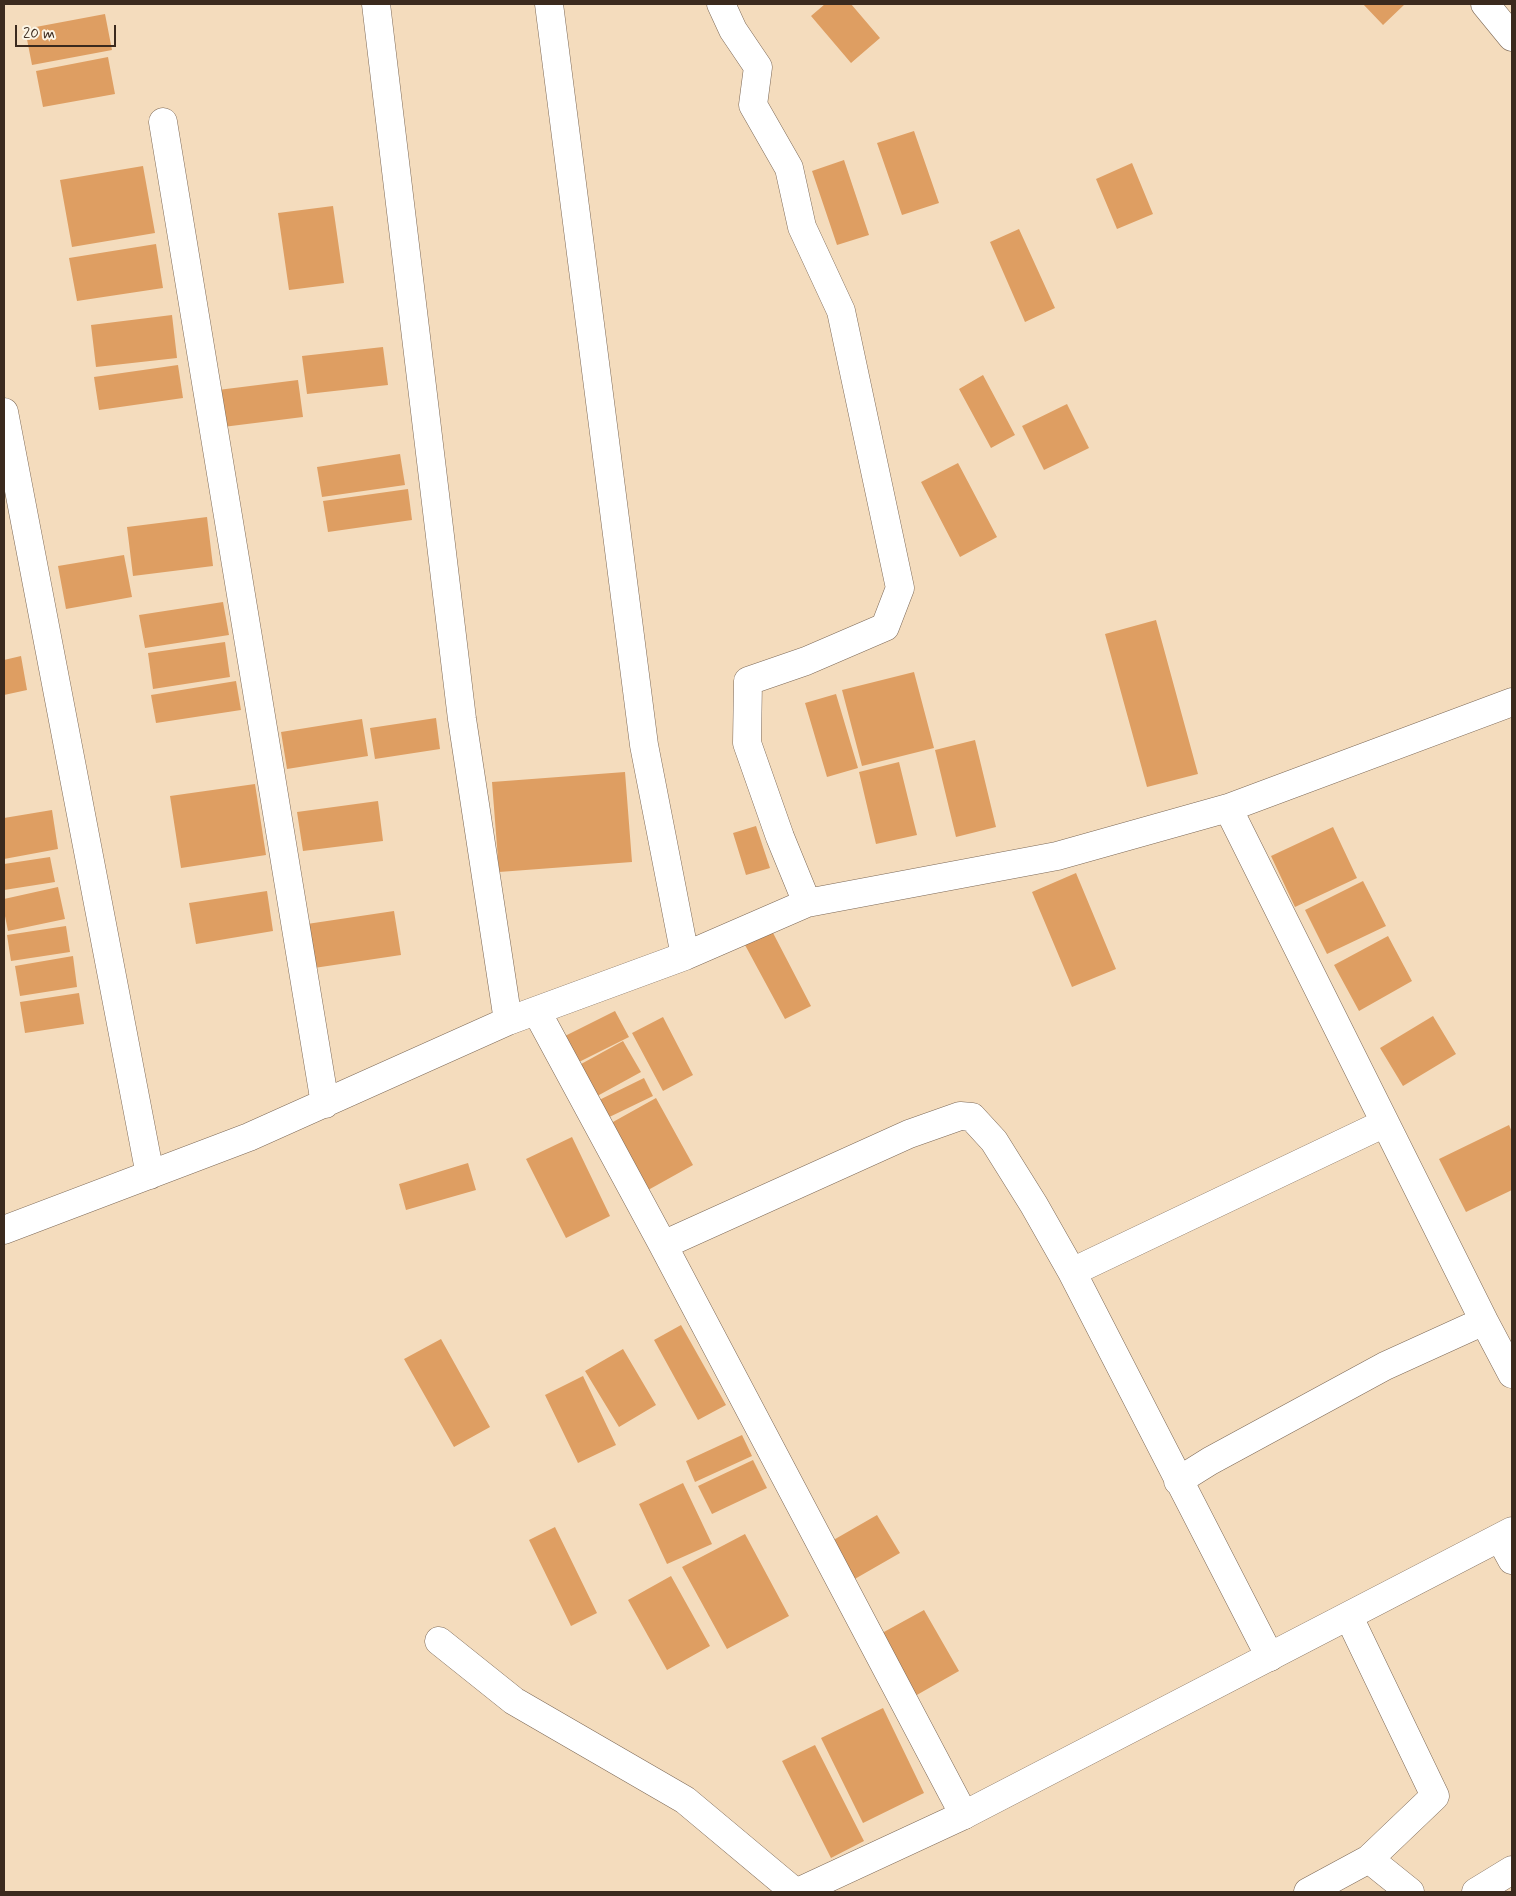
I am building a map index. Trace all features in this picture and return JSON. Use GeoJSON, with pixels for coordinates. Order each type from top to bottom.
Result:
{"type":"FeatureCollection","features":[{"type":"Feature","properties":{"kind":"street"},"geometry":{"type":"LineString","coordinates":[[376,4],[462,719],[508,1021]]}},
{"type":"Feature","properties":{"kind":"street"},"geometry":{"type":"LineString","coordinates":[[549,4],[644,745],[685,956]]}},
{"type":"Feature","properties":{"kind":"street"},"geometry":{"type":"LineString","coordinates":[[721,4],[733,30],[758,67],[753,105],[789,168],[802,227],[841,312],[900,588],[885,627],[806,661],[748,681],[747,743],[780,837],[807,903]]}},
{"type":"Feature","properties":{"kind":"street"},"geometry":{"type":"LineString","coordinates":[[1484,4],[1512,37]]}},
{"type":"Feature","properties":{"kind":"street"},"geometry":{"type":"LineString","coordinates":[[163,122],[325,1104]]}},
{"type":"Feature","properties":{"kind":"street"},"geometry":{"type":"LineString","coordinates":[[4,412],[150,1175]]}},
{"type":"Feature","properties":{"kind":"street"},"geometry":{"type":"LineString","coordinates":[[4,1230],[249,1137],[508,1021],[537,1012],[685,956],[807,903],[1057,856],[1228,808],[1512,702]]}},
{"type":"Feature","properties":{"kind":"street"},"geometry":{"type":"LineString","coordinates":[[1228,808],[1384,1123],[1512,1374]]}},
{"type":"Feature","properties":{"kind":"street"},"geometry":{"type":"LineString","coordinates":[[537,1012],[663,1245],[964,1814]]}},
{"type":"Feature","properties":{"kind":"street"},"geometry":{"type":"LineString","coordinates":[[663,1245],[909,1134],[960,1116],[972,1117],[994,1141],[1034,1205],[1072,1272],[1270,1657]]}},
{"type":"Feature","properties":{"kind":"street"},"geometry":{"type":"LineString","coordinates":[[1072,1272],[1384,1123]]}},
{"type":"Feature","properties":{"kind":"street"},"geometry":{"type":"LineString","coordinates":[[1178,1480],[1386,1366],[1484,1321]]}},
{"type":"Feature","properties":{"kind":"street"},"geometry":{"type":"LineString","coordinates":[[439,1641],[514,1701],[685,1800],[796,1892],[964,1814],[1349,1617],[1508,1543]]}},
{"type":"Feature","properties":{"kind":"street"},"geometry":{"type":"LineString","coordinates":[[1308,1892],[1370,1859],[1435,1796],[1349,1617]]}},
{"type":"Feature","properties":{"kind":"street"},"geometry":{"type":"LineString","coordinates":[[1370,1859],[1410,1892]]}},
{"type":"Feature","properties":{"kind":"street"},"geometry":{"type":"LineString","coordinates":[[1476,1892],[1512,1870]]}},
{"type":"Feature","properties":{"kind":"building"},"geometry":{"type":"Polygon","coordinates":[[[825,4],[851,4],[880,38],[851,63],[811,16],[825,4]]]}},
{"type":"Feature","properties":{"kind":"building"},"geometry":{"type":"Polygon","coordinates":[[[1363,4],[1405,4],[1383,25],[1363,4]]]}},
{"type":"Feature","properties":{"kind":"building"},"geometry":{"type":"Polygon","coordinates":[[[105,14],[112,50],[32,65],[25,29],[105,14]]]}},
{"type":"Feature","properties":{"kind":"building"},"geometry":{"type":"Polygon","coordinates":[[[108,57],[115,94],[43,107],[36,71],[108,57]]]}},
{"type":"Feature","properties":{"kind":"building"},"geometry":{"type":"Polygon","coordinates":[[[914,131],[939,203],[902,215],[877,143],[914,131]]]}},
{"type":"Feature","properties":{"kind":"building"},"geometry":{"type":"Polygon","coordinates":[[[844,160],[869,235],[837,245],[812,171],[844,160]]]}},
{"type":"Feature","properties":{"kind":"building"},"geometry":{"type":"Polygon","coordinates":[[[1132,163],[1153,214],[1117,229],[1096,179],[1132,163]]]}},
{"type":"Feature","properties":{"kind":"building"},"geometry":{"type":"Polygon","coordinates":[[[143,166],[155,233],[72,247],[60,180],[143,166]]]}},
{"type":"Feature","properties":{"kind":"building"},"geometry":{"type":"Polygon","coordinates":[[[333,206],[344,283],[289,290],[278,213],[333,206]]]}},
{"type":"Feature","properties":{"kind":"building"},"geometry":{"type":"Polygon","coordinates":[[[1019,229],[1055,308],[1025,322],[990,242],[1019,229]]]}},
{"type":"Feature","properties":{"kind":"building"},"geometry":{"type":"Polygon","coordinates":[[[156,244],[163,288],[77,301],[69,258],[156,244]]]}},
{"type":"Feature","properties":{"kind":"building"},"geometry":{"type":"Polygon","coordinates":[[[172,315],[177,358],[96,367],[91,325],[172,315]]]}},
{"type":"Feature","properties":{"kind":"building"},"geometry":{"type":"Polygon","coordinates":[[[383,347],[388,385],[307,394],[302,356],[383,347]]]}},
{"type":"Feature","properties":{"kind":"building"},"geometry":{"type":"Polygon","coordinates":[[[178,365],[183,398],[99,410],[94,377],[178,365]]]}},
{"type":"Feature","properties":{"kind":"building"},"geometry":{"type":"Polygon","coordinates":[[[983,375],[1015,435],[991,448],[959,389],[983,375]]]}},
{"type":"Feature","properties":{"kind":"building"},"geometry":{"type":"Polygon","coordinates":[[[298,380],[303,417],[223,427],[218,390],[298,380]]]}},
{"type":"Feature","properties":{"kind":"building"},"geometry":{"type":"Polygon","coordinates":[[[1067,404],[1089,448],[1044,470],[1022,426],[1067,404]]]}},
{"type":"Feature","properties":{"kind":"building"},"geometry":{"type":"Polygon","coordinates":[[[400,454],[405,485],[322,497],[317,467],[400,454]]]}},
{"type":"Feature","properties":{"kind":"building"},"geometry":{"type":"Polygon","coordinates":[[[958,463],[997,537],[960,557],[921,482],[958,463]]]}},
{"type":"Feature","properties":{"kind":"building"},"geometry":{"type":"Polygon","coordinates":[[[408,489],[412,520],[328,532],[323,501],[408,489]]]}},
{"type":"Feature","properties":{"kind":"building"},"geometry":{"type":"Polygon","coordinates":[[[207,517],[213,566],[133,576],[127,527],[207,517]]]}},
{"type":"Feature","properties":{"kind":"building"},"geometry":{"type":"Polygon","coordinates":[[[124,555],[132,597],[66,609],[58,566],[124,555]]]}},
{"type":"Feature","properties":{"kind":"building"},"geometry":{"type":"Polygon","coordinates":[[[223,602],[229,635],[145,648],[139,615],[223,602]]]}},
{"type":"Feature","properties":{"kind":"building"},"geometry":{"type":"Polygon","coordinates":[[[1156,620],[1198,774],[1147,787],[1105,634],[1156,620]]]}},
{"type":"Feature","properties":{"kind":"building"},"geometry":{"type":"Polygon","coordinates":[[[225,642],[230,677],[153,689],[148,653],[225,642]]]}},
{"type":"Feature","properties":{"kind":"building"},"geometry":{"type":"Polygon","coordinates":[[[21,656],[27,690],[4,695],[4,660],[21,656]]]}},
{"type":"Feature","properties":{"kind":"building"},"geometry":{"type":"Polygon","coordinates":[[[914,672],[934,748],[862,766],[842,690],[914,672]]]}},
{"type":"Feature","properties":{"kind":"building"},"geometry":{"type":"Polygon","coordinates":[[[236,681],[241,710],[156,723],[151,695],[236,681]]]}},
{"type":"Feature","properties":{"kind":"building"},"geometry":{"type":"Polygon","coordinates":[[[836,694],[858,768],[827,777],[805,703],[836,694]]]}},
{"type":"Feature","properties":{"kind":"building"},"geometry":{"type":"Polygon","coordinates":[[[436,718],[440,749],[375,759],[370,728],[436,718]]]}},
{"type":"Feature","properties":{"kind":"building"},"geometry":{"type":"Polygon","coordinates":[[[362,719],[368,756],[287,769],[281,732],[362,719]]]}},
{"type":"Feature","properties":{"kind":"building"},"geometry":{"type":"Polygon","coordinates":[[[975,740],[996,827],[956,837],[935,750],[975,740]]]}},
{"type":"Feature","properties":{"kind":"building"},"geometry":{"type":"Polygon","coordinates":[[[899,762],[917,835],[876,844],[859,772],[899,762]]]}},
{"type":"Feature","properties":{"kind":"building"},"geometry":{"type":"Polygon","coordinates":[[[625,772],[632,862],[499,872],[492,782],[625,772]]]}},
{"type":"Feature","properties":{"kind":"building"},"geometry":{"type":"Polygon","coordinates":[[[255,784],[266,855],[181,868],[170,796],[255,784]]]}},
{"type":"Feature","properties":{"kind":"building"},"geometry":{"type":"Polygon","coordinates":[[[378,801],[383,841],[303,851],[297,812],[378,801]]]}},
{"type":"Feature","properties":{"kind":"building"},"geometry":{"type":"Polygon","coordinates":[[[52,810],[58,849],[4,859],[4,818],[52,810]]]}},
{"type":"Feature","properties":{"kind":"building"},"geometry":{"type":"Polygon","coordinates":[[[756,826],[770,868],[746,875],[733,833],[756,826]]]}},
{"type":"Feature","properties":{"kind":"building"},"geometry":{"type":"Polygon","coordinates":[[[1333,827],[1357,878],[1295,907],[1271,856],[1333,827]]]}},
{"type":"Feature","properties":{"kind":"building"},"geometry":{"type":"Polygon","coordinates":[[[50,857],[55,882],[4,890],[4,864],[50,857]]]}},
{"type":"Feature","properties":{"kind":"building"},"geometry":{"type":"Polygon","coordinates":[[[1076,873],[1116,969],[1072,987],[1032,892],[1076,873]]]}},
{"type":"Feature","properties":{"kind":"building"},"geometry":{"type":"Polygon","coordinates":[[[1363,881],[1386,926],[1327,954],[1305,910],[1363,881]]]}},
{"type":"Feature","properties":{"kind":"building"},"geometry":{"type":"Polygon","coordinates":[[[58,887],[65,919],[8,931],[4,899],[58,887]]]}},
{"type":"Feature","properties":{"kind":"building"},"geometry":{"type":"Polygon","coordinates":[[[267,891],[273,931],[196,944],[189,903],[267,891]]]}},
{"type":"Feature","properties":{"kind":"building"},"geometry":{"type":"Polygon","coordinates":[[[394,911],[401,955],[314,968],[307,924],[394,911]]]}},
{"type":"Feature","properties":{"kind":"building"},"geometry":{"type":"Polygon","coordinates":[[[66,926],[70,952],[11,961],[7,935],[66,926]]]}},
{"type":"Feature","properties":{"kind":"building"},"geometry":{"type":"Polygon","coordinates":[[[772,931],[811,1006],[785,1019],[745,945],[772,931]]]}},
{"type":"Feature","properties":{"kind":"building"},"geometry":{"type":"Polygon","coordinates":[[[1388,936],[1412,981],[1359,1011],[1334,965],[1388,936]]]}},
{"type":"Feature","properties":{"kind":"building"},"geometry":{"type":"Polygon","coordinates":[[[73,956],[77,987],[20,996],[15,966],[73,956]]]}},
{"type":"Feature","properties":{"kind":"building"},"geometry":{"type":"Polygon","coordinates":[[[79,993],[84,1024],[25,1033],[20,1002],[79,993]]]}},
{"type":"Feature","properties":{"kind":"building"},"geometry":{"type":"Polygon","coordinates":[[[615,1011],[629,1037],[573,1065],[559,1039],[615,1011]]]}},
{"type":"Feature","properties":{"kind":"building"},"geometry":{"type":"Polygon","coordinates":[[[1433,1016],[1456,1054],[1403,1086],[1380,1048],[1433,1016]]]}},
{"type":"Feature","properties":{"kind":"building"},"geometry":{"type":"Polygon","coordinates":[[[663,1017],[693,1075],[663,1091],[632,1033],[663,1017]]]}},
{"type":"Feature","properties":{"kind":"building"},"geometry":{"type":"Polygon","coordinates":[[[623,1041],[641,1072],[590,1100],[572,1069],[623,1041]]]}},
{"type":"Feature","properties":{"kind":"building"},"geometry":{"type":"Polygon","coordinates":[[[644,1078],[653,1096],[599,1122],[591,1104],[644,1078]]]}},
{"type":"Feature","properties":{"kind":"building"},"geometry":{"type":"Polygon","coordinates":[[[656,1098],[693,1165],[641,1194],[604,1127],[656,1098]]]}},
{"type":"Feature","properties":{"kind":"building"},"geometry":{"type":"Polygon","coordinates":[[[1509,1125],[1512,1132],[1512,1190],[1466,1212],[1439,1159],[1509,1125]]]}},
{"type":"Feature","properties":{"kind":"building"},"geometry":{"type":"Polygon","coordinates":[[[572,1137],[610,1216],[566,1238],[526,1159],[572,1137]]]}},
{"type":"Feature","properties":{"kind":"building"},"geometry":{"type":"Polygon","coordinates":[[[468,1163],[476,1190],[406,1210],[399,1184],[468,1163]]]}},
{"type":"Feature","properties":{"kind":"building"},"geometry":{"type":"Polygon","coordinates":[[[681,1325],[726,1405],[698,1420],[654,1340],[681,1325]]]}},
{"type":"Feature","properties":{"kind":"building"},"geometry":{"type":"Polygon","coordinates":[[[441,1339],[490,1427],[454,1447],[404,1359],[441,1339]]]}},
{"type":"Feature","properties":{"kind":"building"},"geometry":{"type":"Polygon","coordinates":[[[623,1349],[656,1405],[619,1427],[585,1371],[623,1349]]]}},
{"type":"Feature","properties":{"kind":"building"},"geometry":{"type":"Polygon","coordinates":[[[583,1376],[616,1445],[578,1463],[545,1395],[583,1376]]]}},
{"type":"Feature","properties":{"kind":"building"},"geometry":{"type":"Polygon","coordinates":[[[742,1435],[752,1456],[695,1482],[686,1461],[742,1435]]]}},
{"type":"Feature","properties":{"kind":"building"},"geometry":{"type":"Polygon","coordinates":[[[753,1460],[767,1488],[712,1514],[698,1486],[753,1460]]]}},
{"type":"Feature","properties":{"kind":"building"},"geometry":{"type":"Polygon","coordinates":[[[683,1483],[712,1544],[667,1564],[639,1504],[683,1483]]]}},
{"type":"Feature","properties":{"kind":"building"},"geometry":{"type":"Polygon","coordinates":[[[877,1515],[900,1553],[853,1580],[830,1542],[877,1515]]]}},
{"type":"Feature","properties":{"kind":"building"},"geometry":{"type":"Polygon","coordinates":[[[555,1527],[597,1613],[571,1626],[529,1540],[555,1527]]]}},
{"type":"Feature","properties":{"kind":"building"},"geometry":{"type":"Polygon","coordinates":[[[745,1534],[789,1616],[727,1649],[682,1567],[745,1534]]]}},
{"type":"Feature","properties":{"kind":"building"},"geometry":{"type":"Polygon","coordinates":[[[671,1576],[710,1646],[667,1670],[628,1600],[671,1576]]]}},
{"type":"Feature","properties":{"kind":"building"},"geometry":{"type":"Polygon","coordinates":[[[924,1610],[959,1671],[908,1700],[873,1638],[924,1610]]]}},
{"type":"Feature","properties":{"kind":"building"},"geometry":{"type":"Polygon","coordinates":[[[883,1708],[924,1793],[863,1823],[821,1738],[883,1708]]]}},
{"type":"Feature","properties":{"kind":"building"},"geometry":{"type":"Polygon","coordinates":[[[815,1745],[864,1841],[831,1858],[782,1761],[815,1745]]]}}]}
